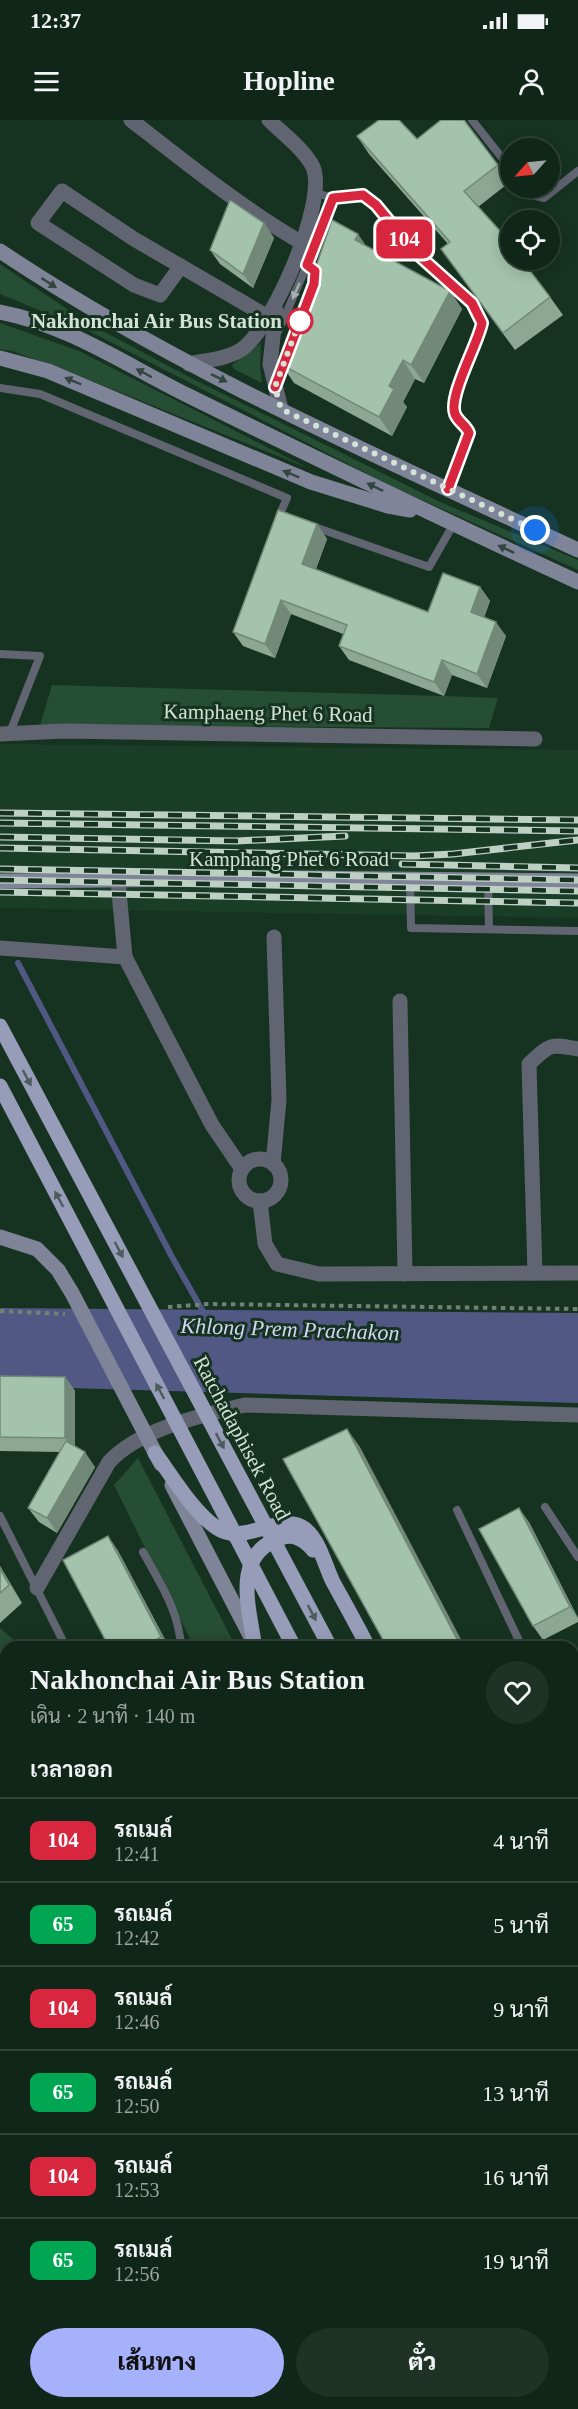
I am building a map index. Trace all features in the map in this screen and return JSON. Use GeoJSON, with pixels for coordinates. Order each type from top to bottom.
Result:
{"type":"FeatureCollection","features":[{"type":"Feature","properties":{"kind":"main road"},"geometry":{"type":"LineString","coordinates":[[0,251],[107,319],[189,364],[578,550]]}},
{"type":"Feature","properties":{"kind":"main road"},"geometry":{"type":"LineString","coordinates":[[0,312],[55,329],[94,346],[178,391],[428,513],[578,582]]}},
{"type":"Feature","properties":{"kind":"main road"},"geometry":{"type":"LineString","coordinates":[[0,358],[28,364],[311,482],[388,506],[428,513]]}},
{"type":"Feature","properties":{"kind":"main road","name":"Kamphang Phet 6 Road"},"geometry":{"type":"LineString","coordinates":[[0,881],[410,879],[578,881]]}},
{"type":"Feature","properties":{"kind":"main road","name":"Ratchadaphisek Road"},"geometry":{"type":"LineString","coordinates":[[0,1026],[327,1641]]}},
{"type":"Feature","properties":{"kind":"main road"},"geometry":{"type":"LineString","coordinates":[[0,1086],[291,1641]]}},
{"type":"Feature","properties":{"kind":"main road"},"geometry":{"type":"LineString","coordinates":[[0,1237],[37,1249],[58,1270],[253,1641]]}},
{"type":"Feature","properties":{"kind":"main road"},"geometry":{"type":"LineString","coordinates":[[155,1453],[196,1508],[218,1529],[230,1533],[248,1533],[279,1524],[293,1524],[305,1529],[316,1543],[332,1580]]}},
{"type":"Feature","properties":{"kind":"main road"},"geometry":{"type":"LineString","coordinates":[[254,1641],[246,1591],[248,1574],[258,1550],[266,1543],[284,1536],[298,1538],[313,1550],[365,1641]]}},
{"type":"Feature","properties":{"kind":"street"},"geometry":{"type":"LineString","coordinates":[[131,120],[189,166],[302,243]]}},
{"type":"Feature","properties":{"kind":"street"},"geometry":{"type":"LineString","coordinates":[[189,364],[229,355],[243,349],[272,310],[302,243],[316,193],[313,167],[298,148],[269,120]]}},
{"type":"Feature","properties":{"kind":"street"},"geometry":{"type":"LineString","coordinates":[[181,266],[159,295],[134,285],[39,223],[62,191],[134,239],[181,266],[272,310]]}},
{"type":"Feature","properties":{"kind":"street"},"geometry":{"type":"LineString","coordinates":[[272,310],[270,364],[281,409]]}},
{"type":"Feature","properties":{"kind":"street","name":"Kamphaeng Phet 6 Road"},"geometry":{"type":"LineString","coordinates":[[5,735],[65,730],[535,739]]}},
{"type":"Feature","properties":{"kind":"street"},"geometry":{"type":"LineString","coordinates":[[118,881],[124,957],[212,1125],[242,1169],[240,1183],[242,1190],[247,1196],[260,1201],[273,1196],[281,1183],[281,1176],[273,1164],[260,1159],[253,1160],[242,1169]]}},
{"type":"Feature","properties":{"kind":"street"},"geometry":{"type":"LineString","coordinates":[[273,1164],[279,1100],[274,937]]}},
{"type":"Feature","properties":{"kind":"street"},"geometry":{"type":"LineString","coordinates":[[0,948],[124,957]]}},
{"type":"Feature","properties":{"kind":"street"},"geometry":{"type":"LineString","coordinates":[[400,1001],[405,1274]]}},
{"type":"Feature","properties":{"kind":"street"},"geometry":{"type":"LineString","coordinates":[[535,1274],[529,1064],[545,1048],[558,1044],[578,1049]]}},
{"type":"Feature","properties":{"kind":"street"},"geometry":{"type":"LineString","coordinates":[[260,1201],[265,1244],[277,1264],[319,1274],[578,1273]]}},
{"type":"Feature","properties":{"kind":"street"},"geometry":{"type":"LineString","coordinates":[[37,1588],[109,1462],[125,1447],[146,1435],[214,1413],[245,1405],[578,1415]]}},
{"type":"Feature","properties":{"kind":"lane"},"geometry":{"type":"LineString","coordinates":[[472,120],[500,155]]}},
{"type":"Feature","properties":{"kind":"lane"},"geometry":{"type":"LineString","coordinates":[[560,185],[578,171]]}},
{"type":"Feature","properties":{"kind":"lane"},"geometry":{"type":"LineString","coordinates":[[316,193],[333,198],[358,194],[370,199],[414,251],[472,303],[480,317],[481,327],[454,405],[455,416],[469,433],[448,489]]}},
{"type":"Feature","properties":{"kind":"lane"},"geometry":{"type":"LineString","coordinates":[[270,350],[311,268],[333,198]]}},
{"type":"Feature","properties":{"kind":"lane"},"geometry":{"type":"LineString","coordinates":[[275,387],[290,345]]}},
{"type":"Feature","properties":{"kind":"lane"},"geometry":{"type":"LineString","coordinates":[[0,388],[40,394],[287,498],[280,514],[291,518]]}},
{"type":"Feature","properties":{"kind":"lane"},"geometry":{"type":"LineString","coordinates":[[301,522],[429,567],[453,525]]}},
{"type":"Feature","properties":{"kind":"lane"},"geometry":{"type":"LineString","coordinates":[[0,654],[40,656],[5,735]]}},
{"type":"Feature","properties":{"kind":"lane"},"geometry":{"type":"LineString","coordinates":[[410,879],[411,928],[578,931]]}},
{"type":"Feature","properties":{"kind":"lane"},"geometry":{"type":"LineString","coordinates":[[488,880],[489,929]]}},
{"type":"Feature","properties":{"kind":"lane"},"geometry":{"type":"LineString","coordinates":[[545,1507],[578,1557]]}},
{"type":"Feature","properties":{"kind":"lane"},"geometry":{"type":"LineString","coordinates":[[457,1510],[519,1641]]}},
{"type":"Feature","properties":{"kind":"lane"},"geometry":{"type":"LineString","coordinates":[[0,1516],[63,1641]]}},
{"type":"Feature","properties":{"kind":"lane"},"geometry":{"type":"LineString","coordinates":[[143,1552],[170,1601],[178,1623],[180,1641]]}},
{"type":"Feature","properties":{"kind":"path"},"geometry":{"type":"LineString","coordinates":[[190,1306],[208,1304],[578,1309]]}},
{"type":"Feature","properties":{"kind":"shaded area"},"geometry":{"type":"Polygon","coordinates":[[[0,264],[88,323],[191,378],[440,502],[578,560],[578,570],[391,486],[85,329],[0,294],[0,264]]]}},
{"type":"Feature","properties":{"kind":"shaded area"},"geometry":{"type":"Polygon","coordinates":[[[0,323],[79,351],[310,469],[67,371],[12,351],[0,349],[0,323]]]}},
{"type":"Feature","properties":{"kind":"shaded area"},"geometry":{"type":"Polygon","coordinates":[[[261,343],[262,383],[234,369],[232,365],[261,343]]]}},
{"type":"Feature","properties":{"kind":"shaded area"},"geometry":{"type":"Polygon","coordinates":[[[52,685],[498,698],[489,728],[40,725],[52,685]]]}},
{"type":"Feature","properties":{"kind":"shaded area"},"geometry":{"type":"Polygon","coordinates":[[[0,744],[578,750],[578,918],[0,908],[0,744]]]}},
{"type":"Feature","properties":{"kind":"shaded area"},"geometry":{"type":"Polygon","coordinates":[[[138,1458],[233,1641],[191,1641],[114,1485],[138,1458]]]}},
{"type":"Feature","properties":{"kind":"shaded area"},"geometry":{"type":"Polygon","coordinates":[[[0,1628],[15,1641],[0,1641],[0,1628]]]}},
{"type":"Feature","properties":{"kind":"water","name":"Khlong Prem Prachakon"},"geometry":{"type":"Polygon","coordinates":[[[0,1308],[578,1313],[578,1403],[0,1386],[0,1308]]]}},
{"type":"Feature","properties":{"kind":"building"},"geometry":{"type":"Polygon","coordinates":[[[379,120],[399,120],[417,139],[441,120],[464,120],[498,165],[464,191],[500,231],[500,270],[530,270],[550,297],[503,333],[441,249],[450,242],[357,136],[379,120]]]}},
{"type":"Feature","properties":{"kind":"building"},"geometry":{"type":"Polygon","coordinates":[[[230,200],[264,223],[243,274],[210,250],[230,200]]]}},
{"type":"Feature","properties":{"kind":"building","name":"Nakhonchai Air Bus Station"},"geometry":{"type":"Polygon","coordinates":[[[332,220],[358,234],[355,240],[450,291],[411,365],[403,360],[389,386],[394,389],[379,417],[282,365],[332,220]]]}},
{"type":"Feature","properties":{"kind":"building"},"geometry":{"type":"Polygon","coordinates":[[[278,510],[317,524],[302,564],[428,612],[443,573],[480,587],[471,612],[496,622],[477,674],[442,660],[434,682],[339,646],[347,625],[281,600],[265,644],[233,632],[278,510]]]}},
{"type":"Feature","properties":{"kind":"building"},"geometry":{"type":"Polygon","coordinates":[[[0,1376],[65,1377],[65,1438],[0,1437],[0,1376]]]}},
{"type":"Feature","properties":{"kind":"building"},"geometry":{"type":"Polygon","coordinates":[[[347,1429],[458,1641],[384,1641],[283,1459],[347,1429]]]}},
{"type":"Feature","properties":{"kind":"building"},"geometry":{"type":"Polygon","coordinates":[[[66,1441],[85,1452],[47,1518],[28,1508],[66,1441]]]}},
{"type":"Feature","properties":{"kind":"building"},"geometry":{"type":"Polygon","coordinates":[[[519,1508],[570,1607],[533,1626],[479,1529],[519,1508]]]}},
{"type":"Feature","properties":{"kind":"building"},"geometry":{"type":"Polygon","coordinates":[[[108,1536],[161,1637],[153,1641],[106,1641],[63,1560],[108,1536]]]}},
{"type":"Feature","properties":{"kind":"building"},"geometry":{"type":"Polygon","coordinates":[[[0,1569],[9,1585],[0,1593],[0,1569]]]}},
{"type":"Feature","properties":{"kind":"waterway","name":"Khlong Prem Prachakon"},"geometry":{"type":"LineString","coordinates":[[18,963],[172,1257],[205,1315]]}},
{"type":"Feature","properties":{"kind":"railway"},"geometry":{"type":"LineString","coordinates":[[0,813],[578,820]]}},
{"type":"Feature","properties":{"kind":"railway"},"geometry":{"type":"LineString","coordinates":[[0,823],[578,831]]}},
{"type":"Feature","properties":{"kind":"railway"},"geometry":{"type":"LineString","coordinates":[[0,837],[237,841],[345,836]]}},
{"type":"Feature","properties":{"kind":"railway"},"geometry":{"type":"LineString","coordinates":[[0,848],[414,856],[578,840]]}},
{"type":"Feature","properties":{"kind":"railway"},"geometry":{"type":"LineString","coordinates":[[402,864],[578,868]]}},
{"type":"Feature","properties":{"kind":"railway"},"geometry":{"type":"LineString","coordinates":[[0,869],[578,880]]}},
{"type":"Feature","properties":{"kind":"railway"},"geometry":{"type":"LineString","coordinates":[[0,880],[578,891]]}},
{"type":"Feature","properties":{"kind":"railway"},"geometry":{"type":"LineString","coordinates":[[0,892],[578,903]]}},
{"type":"Feature","properties":{"kind":"bus line","name":"104"},"geometry":{"type":"LineString","coordinates":[[275,387],[314,284],[315,271],[307,265],[333,198],[363,195],[376,205],[414,251],[472,303],[482,323],[454,405],[455,416],[464,424],[469,433],[448,489]]}},
{"type":"Feature","properties":{"kind":"place","name":"Nakhonchai Air Bus Station"},"geometry":{"type":"Point","coordinates":[300,321]}},
{"type":"Feature","properties":{"kind":"route"},"geometry":{"type":"LineString","coordinates":[[300,321],[303,312],[275,387],[281,409],[535,530]]}}]}
